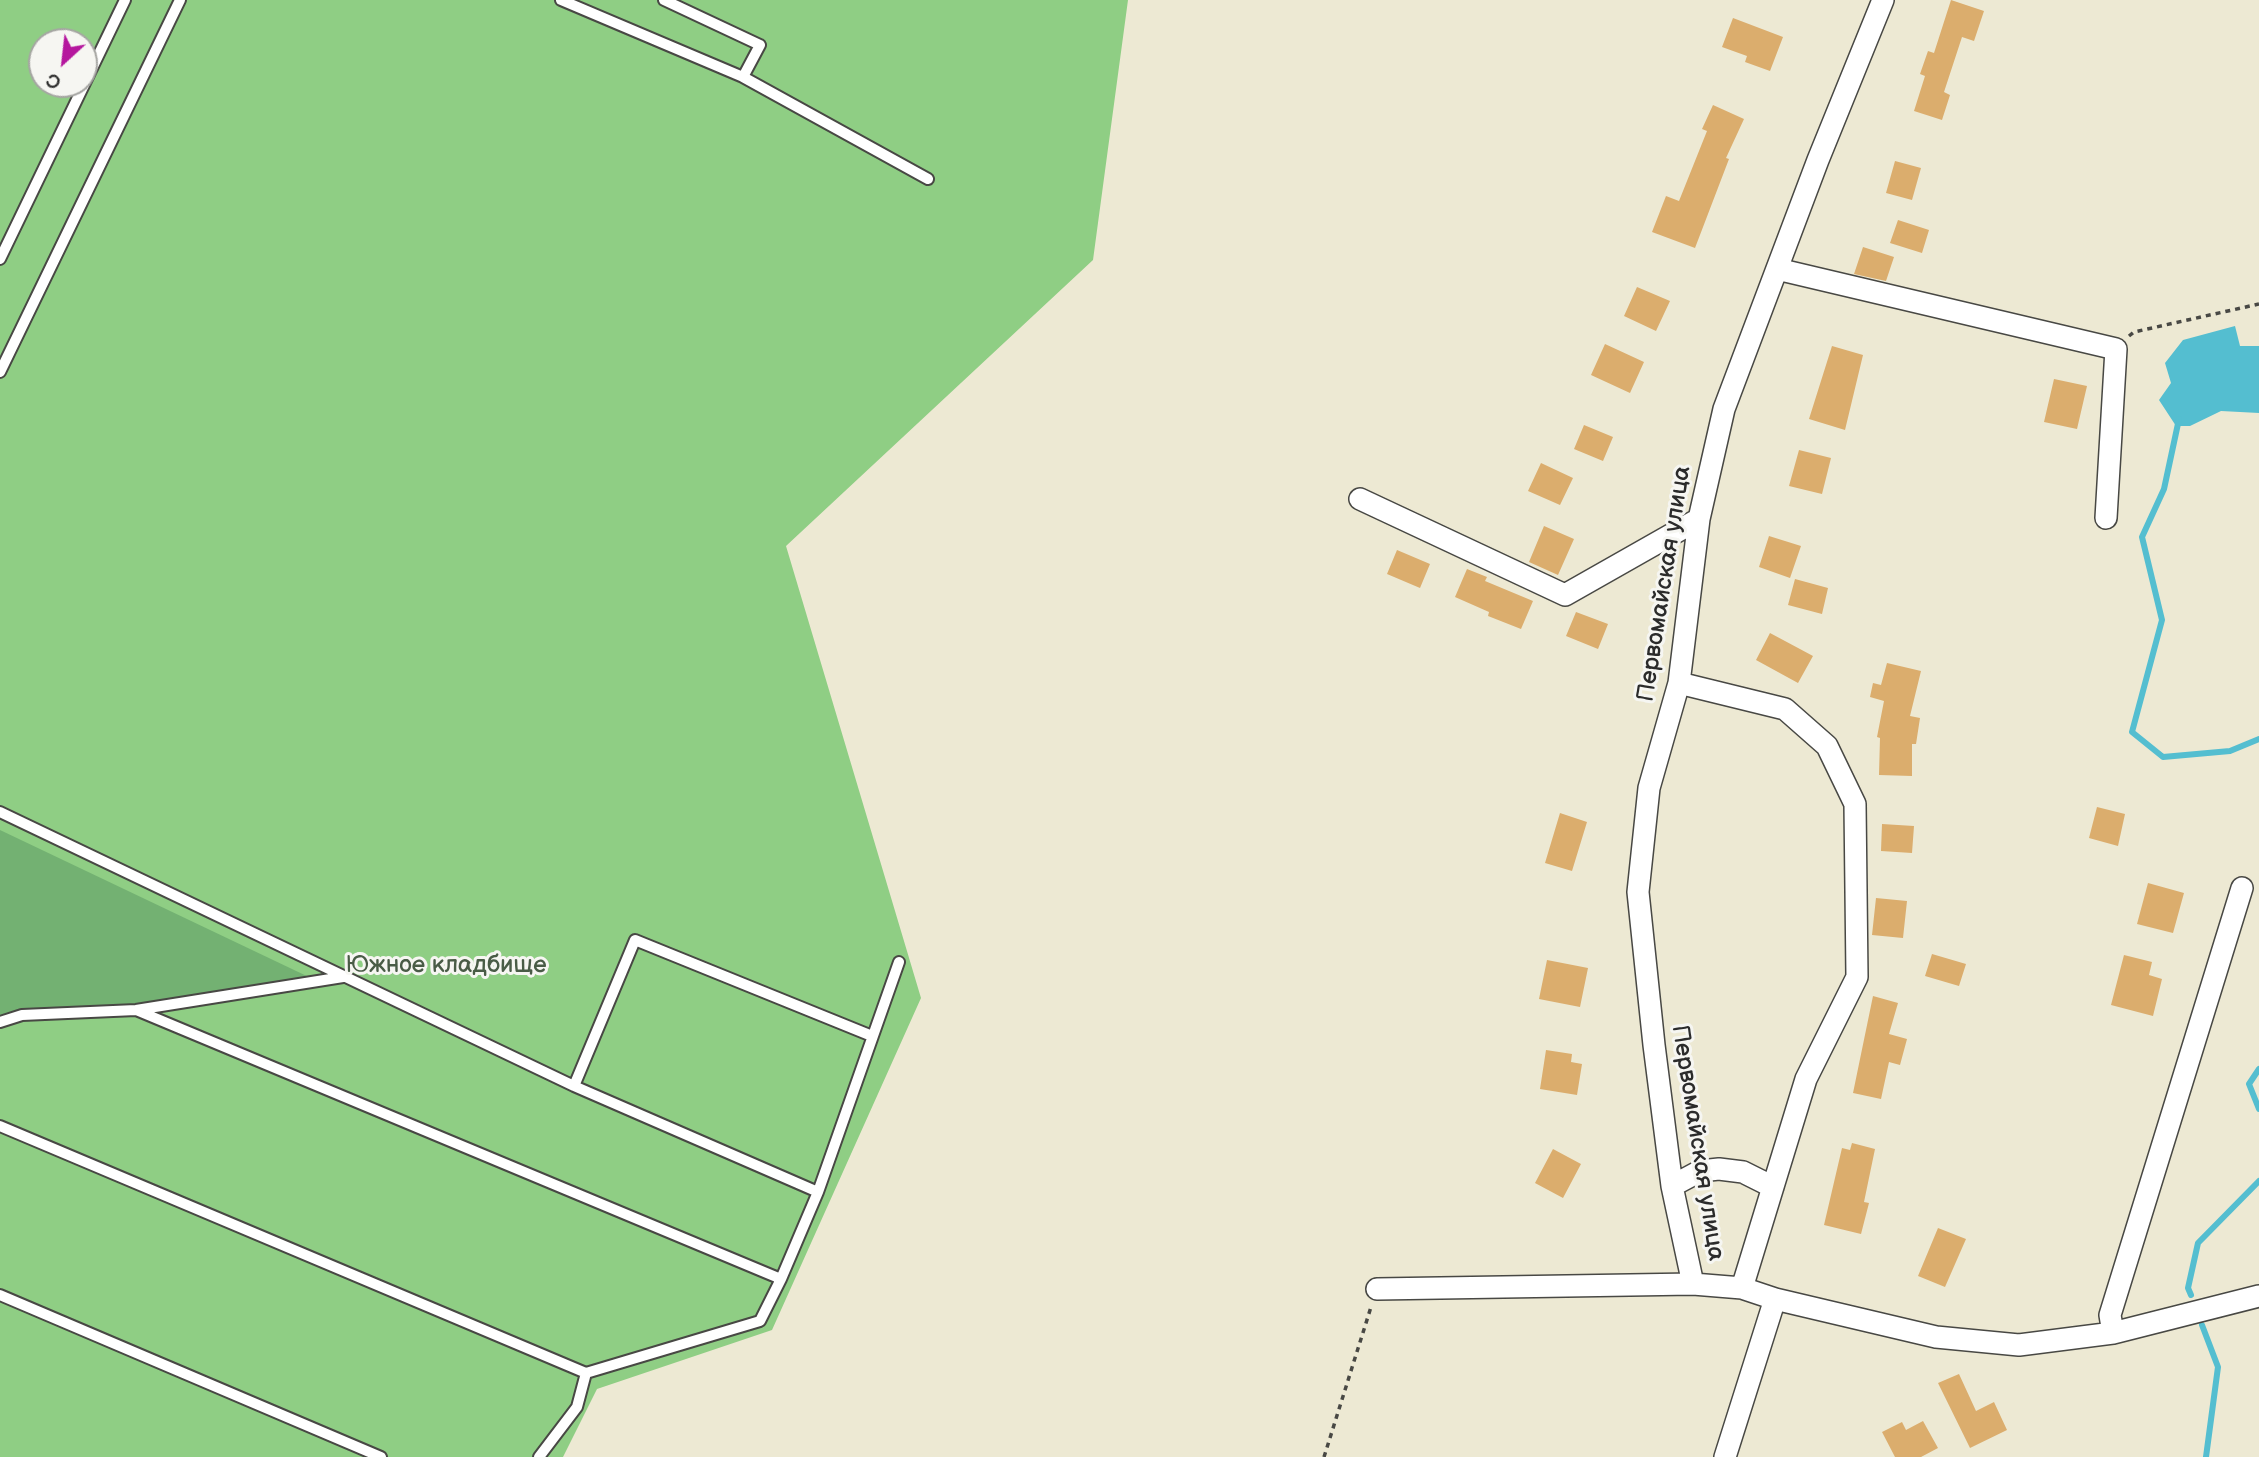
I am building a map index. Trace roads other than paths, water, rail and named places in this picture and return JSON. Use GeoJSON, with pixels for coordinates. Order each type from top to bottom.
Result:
{"type":"FeatureCollection","features":[{"type":"Feature","properties":{"kind":"street","name":"Первомайская улица"},"geometry":{"type":"LineString","coordinates":[[1693,1284],[1672,1186],[1638,892],[1649,788],[1679,683],[1699,519],[1724,409],[1818,159],[1883,0]]}},
{"type":"Feature","properties":{"kind":"street"},"geometry":{"type":"LineString","coordinates":[[1777,269],[2116,349],[2106,518]]}},
{"type":"Feature","properties":{"kind":"street"},"geometry":{"type":"LineString","coordinates":[[1360,499],[1565,595],[1699,519]]}},
{"type":"Feature","properties":{"kind":"street"},"geometry":{"type":"LineString","coordinates":[[1679,683],[1785,709],[1827,746],[1855,804],[1857,977],[1807,1079],[1742,1288]]}},
{"type":"Feature","properties":{"kind":"street"},"geometry":{"type":"LineString","coordinates":[[2113,1333],[2110,1315],[2242,888]]}},
{"type":"Feature","properties":{"kind":"street"},"geometry":{"type":"LineString","coordinates":[[1672,1186],[1700,1171],[1719,1169],[1743,1172],[1773,1187]]}},
{"type":"Feature","properties":{"kind":"street"},"geometry":{"type":"LineString","coordinates":[[1377,1289],[1693,1284],[1742,1288],[1775,1299],[1950,1338],[2019,1345],[2113,1333],[2259,1296]]}},
{"type":"Feature","properties":{"kind":"street"},"geometry":{"type":"LineString","coordinates":[[1726,1457],[1775,1299]]}},
{"type":"Feature","properties":{"kind":"lane"},"geometry":{"type":"LineString","coordinates":[[0,259],[125,0]]}},
{"type":"Feature","properties":{"kind":"lane"},"geometry":{"type":"LineString","coordinates":[[0,372],[180,0]]}},
{"type":"Feature","properties":{"kind":"lane"},"geometry":{"type":"LineString","coordinates":[[561,0],[743,77],[929,178]]}},
{"type":"Feature","properties":{"kind":"lane"},"geometry":{"type":"LineString","coordinates":[[664,0],[760,45],[743,77]]}},
{"type":"Feature","properties":{"kind":"lane"},"geometry":{"type":"LineString","coordinates":[[0,812],[575,1086],[818,1192]]}},
{"type":"Feature","properties":{"kind":"lane"},"geometry":{"type":"LineString","coordinates":[[575,1086],[635,940],[872,1036]]}},
{"type":"Feature","properties":{"kind":"lane"},"geometry":{"type":"LineString","coordinates":[[0,1126],[586,1373],[760,1321],[818,1192],[899,962]]}},
{"type":"Feature","properties":{"kind":"lane"},"geometry":{"type":"LineString","coordinates":[[0,1021],[22,1015],[136,1010],[343,977]]}},
{"type":"Feature","properties":{"kind":"lane"},"geometry":{"type":"LineString","coordinates":[[136,1010],[781,1279]]}},
{"type":"Feature","properties":{"kind":"lane"},"geometry":{"type":"LineString","coordinates":[[0,1295],[381,1457]]}},
{"type":"Feature","properties":{"kind":"lane"},"geometry":{"type":"LineString","coordinates":[[539,1457],[577,1407],[586,1373]]}},
{"type":"Feature","properties":{"kind":"water"},"geometry":{"type":"Polygon","coordinates":[[[2235,326],[2240,346],[2259,346],[2259,413],[2221,411],[2190,426],[2176,426],[2159,400],[2171,383],[2165,363],[2183,340],[2235,326]]]}},
{"type":"Feature","properties":{"kind":"waterway"},"geometry":{"type":"LineString","coordinates":[[2179,419],[2164,489],[2142,537],[2162,620],[2132,732],[2163,757],[2230,751],[2259,739]]}},
{"type":"Feature","properties":{"kind":"waterway"},"geometry":{"type":"LineString","coordinates":[[2259,1069],[2249,1084],[2259,1109]]}},
{"type":"Feature","properties":{"kind":"waterway"},"geometry":{"type":"LineString","coordinates":[[2191,1295],[2188,1288],[2198,1243],[2259,1181]]}},
{"type":"Feature","properties":{"kind":"waterway"},"geometry":{"type":"LineString","coordinates":[[2202,1325],[2218,1367],[2206,1457]]}},
{"type":"Feature","properties":{"kind":"park label","name":"Южное кладбище"},"geometry":{"type":"Point","coordinates":[446,966]}}]}
